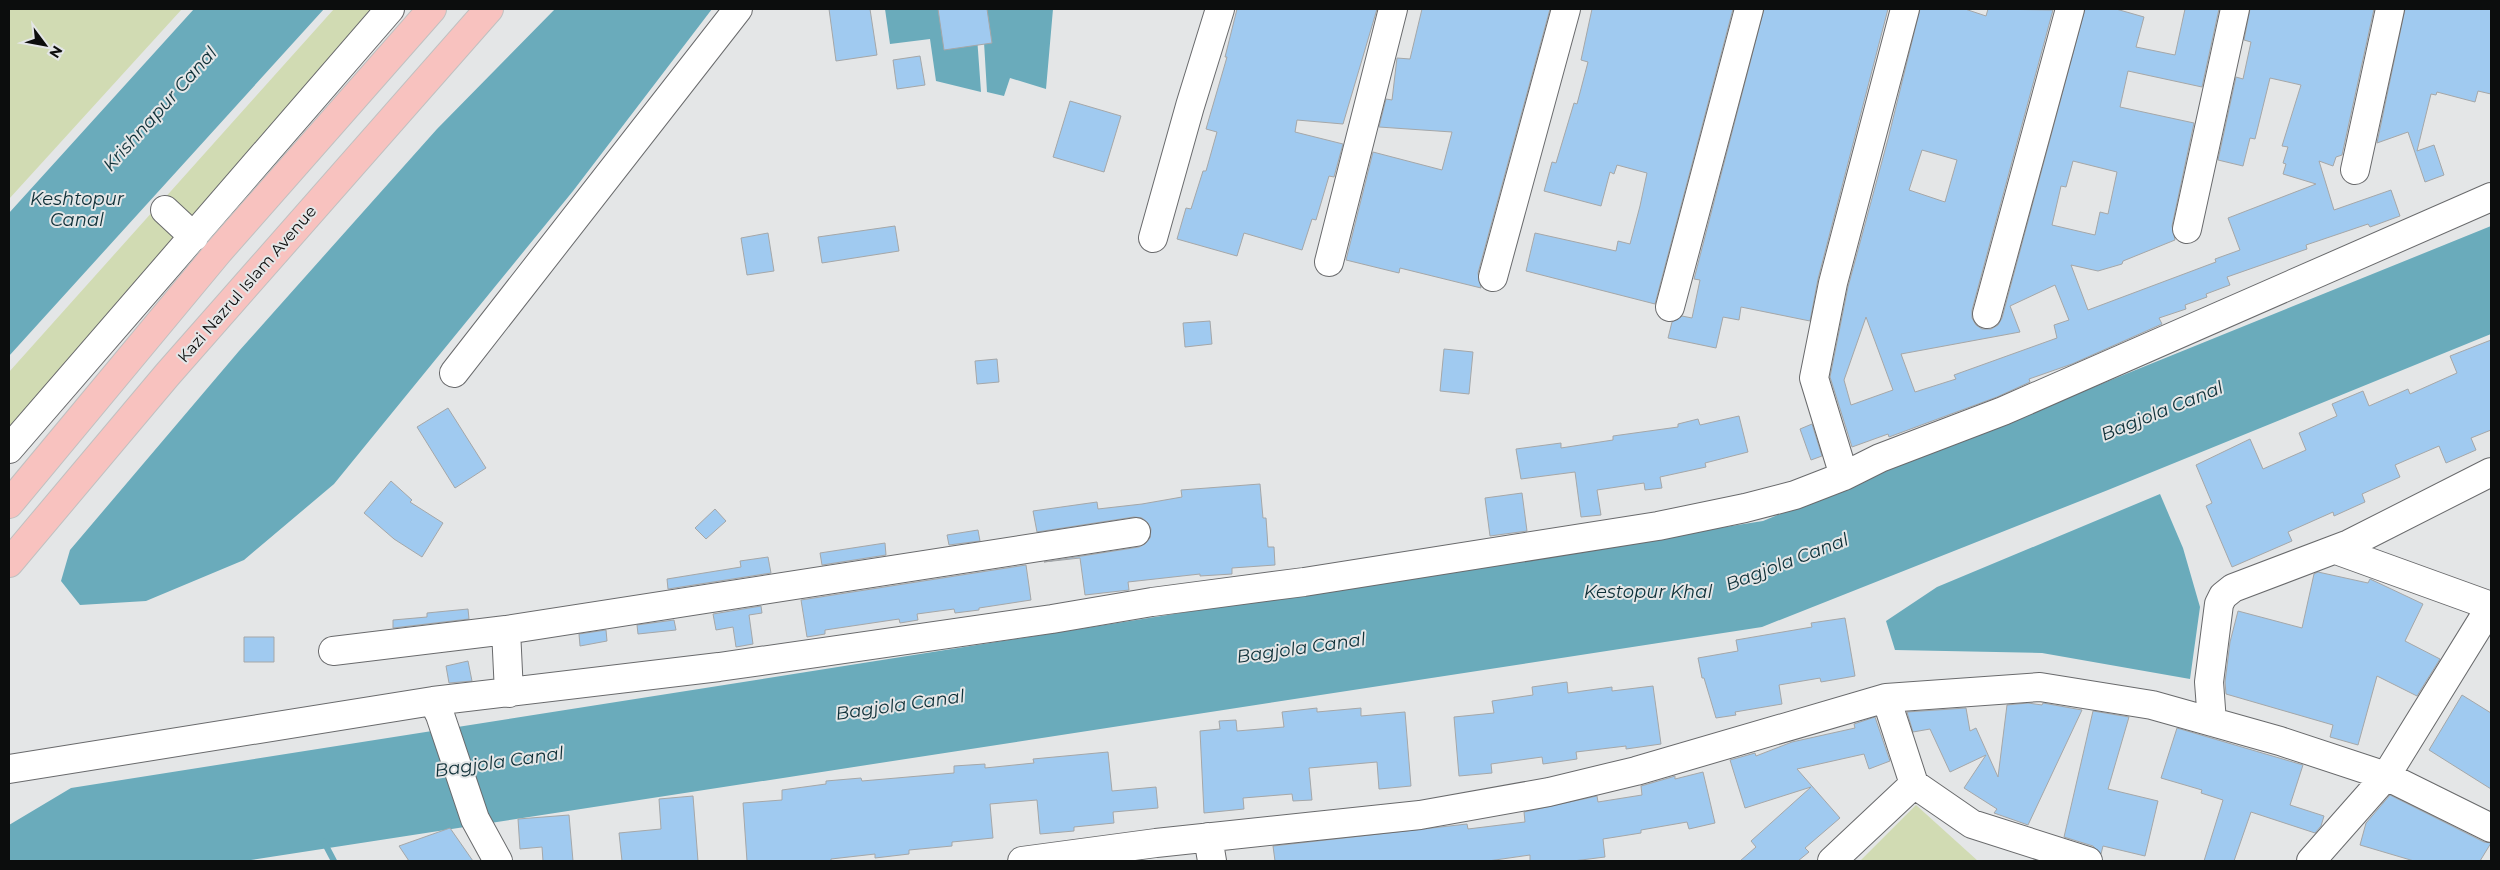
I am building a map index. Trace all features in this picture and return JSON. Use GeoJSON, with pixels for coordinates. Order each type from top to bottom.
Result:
{"type":"FeatureCollection","features":[{"type":"Feature","properties":{"kind":"main road"},"geometry":{"type":"LineString","coordinates":[[9,504],[219,251],[432,9]]}},
{"type":"Feature","properties":{"kind":"main road","name":"Kazi Nazrul Islam Avenue"},"geometry":{"type":"LineString","coordinates":[[9,563],[173,368],[489,9]]}},
{"type":"Feature","properties":{"kind":"street"},"geometry":{"type":"LineString","coordinates":[[9,449],[390,9]]}},
{"type":"Feature","properties":{"kind":"street"},"geometry":{"type":"LineString","coordinates":[[454,373],[738,9]]}},
{"type":"Feature","properties":{"kind":"street"},"geometry":{"type":"LineString","coordinates":[[1153,238],[1190,106],[1220,9]]}},
{"type":"Feature","properties":{"kind":"street"},"geometry":{"type":"LineString","coordinates":[[1329,262],[1393,9]]}},
{"type":"Feature","properties":{"kind":"street"},"geometry":{"type":"LineString","coordinates":[[1493,277],[1566,9]]}},
{"type":"Feature","properties":{"kind":"street"},"geometry":{"type":"LineString","coordinates":[[1670,307],[1749,9]]}},
{"type":"Feature","properties":{"kind":"street"},"geometry":{"type":"LineString","coordinates":[[1844,476],[1814,378],[1833,282],[1905,9]]}},
{"type":"Feature","properties":{"kind":"street"},"geometry":{"type":"LineString","coordinates":[[1987,314],[2070,9]]}},
{"type":"Feature","properties":{"kind":"street"},"geometry":{"type":"LineString","coordinates":[[2187,229],[2235,9]]}},
{"type":"Feature","properties":{"kind":"street"},"geometry":{"type":"LineString","coordinates":[[2355,170],[2390,9]]}},
{"type":"Feature","properties":{"kind":"street"},"geometry":{"type":"LineString","coordinates":[[9,769],[316,722],[436,708],[509,693],[719,667],[1152,602],[1304,582],[1658,526],[1795,495],[1844,476],[1880,458],[2003,411],[2491,197]]}},
{"type":"Feature","properties":{"kind":"street"},"geometry":{"type":"LineString","coordinates":[[165,210],[194,237]]}},
{"type":"Feature","properties":{"kind":"street"},"geometry":{"type":"LineString","coordinates":[[2212,722],[2209,682],[2219,604],[2223,596],[2233,588],[2336,550],[2491,472]]}},
{"type":"Feature","properties":{"kind":"street"},"geometry":{"type":"LineString","coordinates":[[334,652],[506,630],[1136,532]]}},
{"type":"Feature","properties":{"kind":"street"},"geometry":{"type":"LineString","coordinates":[[2311,861],[2386,776],[2491,606],[2336,550]]}},
{"type":"Feature","properties":{"kind":"street"},"geometry":{"type":"LineString","coordinates":[[506,630],[509,693]]}},
{"type":"Feature","properties":{"kind":"street"},"geometry":{"type":"LineString","coordinates":[[1022,861],[1210,849],[1420,815],[1549,792],[1636,771],[1886,698],[2040,687],[2152,705],[2280,741],[2386,776],[2491,828]]}},
{"type":"Feature","properties":{"kind":"street"},"geometry":{"type":"LineString","coordinates":[[1886,698],[1914,784],[1972,824],[2088,861]]}},
{"type":"Feature","properties":{"kind":"street"},"geometry":{"type":"LineString","coordinates":[[436,708],[475,819],[498,861]]}},
{"type":"Feature","properties":{"kind":"street"},"geometry":{"type":"LineString","coordinates":[[1832,861],[1914,784]]}},
{"type":"Feature","properties":{"kind":"green space"},"geometry":{"type":"Polygon","coordinates":[[[11,9],[182,9],[9,199],[9,11],[11,9]]]}},
{"type":"Feature","properties":{"kind":"green space"},"geometry":{"type":"Polygon","coordinates":[[[334,9],[397,9],[9,454],[9,372],[334,9]]]}},
{"type":"Feature","properties":{"kind":"green space"},"geometry":{"type":"Polygon","coordinates":[[[1916,805],[1978,861],[1860,861],[1916,805]]]}},
{"type":"Feature","properties":{"kind":"water","name":"Keshtopur Canal"},"geometry":{"type":"Polygon","coordinates":[[[194,9],[324,9],[9,356],[9,213],[194,9]]]}},
{"type":"Feature","properties":{"kind":"water"},"geometry":{"type":"Polygon","coordinates":[[[555,9],[712,9],[573,191],[334,484],[244,560],[146,601],[80,605],[61,581],[70,550],[239,351],[437,129],[555,9]]]}},
{"type":"Feature","properties":{"kind":"water"},"geometry":{"type":"Polygon","coordinates":[[[885,9],[975,9],[981,92],[936,81],[930,39],[890,44],[885,9]]]}},
{"type":"Feature","properties":{"kind":"water"},"geometry":{"type":"Polygon","coordinates":[[[982,9],[1053,9],[1046,89],[1010,78],[1004,96],[987,92],[982,9]]]}},
{"type":"Feature","properties":{"kind":"water","name":"Kestopur Khal"},"geometry":{"type":"Polygon","coordinates":[[[2491,226],[2491,334],[2108,490],[1762,627],[244,861],[9,861],[9,825],[71,788],[1763,521],[2491,226]]]}},
{"type":"Feature","properties":{"kind":"water"},"geometry":{"type":"Polygon","coordinates":[[[2160,494],[2183,548],[2200,607],[2190,679],[2042,653],[1895,650],[1886,621],[1937,587],[2160,494]]]}},
{"type":"Feature","properties":{"kind":"building"},"geometry":{"type":"Polygon","coordinates":[[[829,9],[870,9],[877,55],[836,61],[829,9]]]}},
{"type":"Feature","properties":{"kind":"building"},"geometry":{"type":"Polygon","coordinates":[[[938,9],[987,9],[992,43],[944,50],[938,9]]]}},
{"type":"Feature","properties":{"kind":"building"},"geometry":{"type":"Polygon","coordinates":[[[1237,9],[1377,9],[1343,124],[1297,120],[1295,132],[1343,144],[1334,177],[1329,176],[1316,220],[1312,219],[1302,250],[1244,233],[1237,256],[1177,239],[1186,208],[1191,209],[1203,171],[1206,171],[1217,132],[1206,129],[1227,57],[1225,57],[1237,9]]]}},
{"type":"Feature","properties":{"kind":"building"},"geometry":{"type":"Polygon","coordinates":[[[1422,9],[1550,9],[1478,273],[1481,288],[1400,268],[1399,273],[1346,260],[1373,152],[1442,170],[1452,132],[1379,127],[1386,99],[1392,100],[1397,58],[1410,59],[1422,9]]]}},
{"type":"Feature","properties":{"kind":"building"},"geometry":{"type":"Polygon","coordinates":[[[1592,9],[1733,9],[1655,304],[1526,271],[1535,233],[1616,251],[1618,241],[1630,244],[1640,206],[1647,173],[1617,165],[1614,174],[1610,172],[1601,206],[1544,191],[1552,162],[1556,163],[1574,103],[1577,104],[1588,62],[1581,60],[1592,9]]]}},
{"type":"Feature","properties":{"kind":"building"},"geometry":{"type":"Polygon","coordinates":[[[1764,9],[1888,9],[1818,279],[1810,321],[1741,307],[1739,320],[1723,317],[1716,348],[1668,338],[1672,322],[1682,316],[1692,318],[1700,280],[1694,279],[1764,9]]]}},
{"type":"Feature","properties":{"kind":"building"},"geometry":{"type":"Polygon","coordinates":[[[1920,9],[1965,9],[1986,16],[1988,9],[2053,10],[1972,310],[1972,318],[1976,325],[1982,329],[1991,329],[1998,325],[2002,318],[2085,9],[2116,9],[2144,17],[2136,47],[2175,55],[2185,9],[2219,9],[2202,87],[2128,71],[2120,107],[2194,123],[2172,226],[2175,240],[2123,261],[2122,264],[2098,271],[2071,265],[2088,310],[2216,262],[2215,259],[2240,250],[2228,218],[2316,184],[2283,174],[2286,164],[2283,163],[2288,147],[2282,146],[2301,85],[2270,78],[2255,139],[2250,138],[2243,166],[2218,160],[2236,77],[2243,79],[2251,42],[2244,40],[2250,9],[2374,9],[2342,155],[2336,157],[2333,166],[2319,161],[2334,210],[2391,190],[2400,216],[2370,227],[2368,224],[2306,245],[2307,249],[2227,277],[2230,285],[2206,294],[2207,297],[2185,305],[2186,309],[2159,318],[2162,324],[2072,364],[2029,379],[2030,382],[1997,397],[1889,437],[1888,434],[1852,447],[1830,377],[1848,287],[1888,139],[1920,9]],[[1922,150],[1909,190],[1945,202],[1957,160],[1922,150]],[[2073,161],[2066,187],[2061,186],[2052,225],[2095,235],[2100,212],[2108,214],[2117,172],[2073,161]],[[2055,285],[2010,306],[2020,332],[1901,354],[1915,392],[1956,379],[1954,375],[2057,338],[2054,325],[2069,320],[2055,285]],[[1866,317],[1844,380],[1851,405],[1893,390],[1866,317]]]}},
{"type":"Feature","properties":{"kind":"building"},"geometry":{"type":"Polygon","coordinates":[[[2405,9],[2491,9],[2491,94],[2478,91],[2475,102],[2437,92],[2436,95],[2431,94],[2417,151],[2434,145],[2444,175],[2425,182],[2408,132],[2377,143],[2405,9]]]}},
{"type":"Feature","properties":{"kind":"building"},"geometry":{"type":"Polygon","coordinates":[[[920,56],[925,85],[897,89],[893,60],[920,56]]]}},
{"type":"Feature","properties":{"kind":"building"},"geometry":{"type":"Polygon","coordinates":[[[1070,101],[1121,116],[1104,172],[1053,157],[1070,101]]]}},
{"type":"Feature","properties":{"kind":"building"},"geometry":{"type":"Polygon","coordinates":[[[895,226],[899,251],[822,263],[818,237],[895,226]]]}},
{"type":"Feature","properties":{"kind":"building"},"geometry":{"type":"Polygon","coordinates":[[[768,233],[774,271],[747,275],[741,238],[768,233]]]}},
{"type":"Feature","properties":{"kind":"building"},"geometry":{"type":"Polygon","coordinates":[[[1210,321],[1212,344],[1185,347],[1183,323],[1210,321]]]}},
{"type":"Feature","properties":{"kind":"building"},"geometry":{"type":"Polygon","coordinates":[[[2491,340],[2491,430],[2471,438],[2476,450],[2446,463],[2439,446],[2395,465],[2400,477],[2362,494],[2365,502],[2334,516],[2333,512],[2288,532],[2292,541],[2232,567],[2206,506],[2212,503],[2196,465],[2250,439],[2263,469],[2306,450],[2299,433],[2337,416],[2332,404],[2363,391],[2369,406],[2408,389],[2410,394],[2457,373],[2450,356],[2491,340]]]}},
{"type":"Feature","properties":{"kind":"building"},"geometry":{"type":"Polygon","coordinates":[[[1444,349],[1473,352],[1469,394],[1440,391],[1444,349]]]}},
{"type":"Feature","properties":{"kind":"building"},"geometry":{"type":"Polygon","coordinates":[[[997,359],[999,382],[977,384],[975,361],[997,359]]]}},
{"type":"Feature","properties":{"kind":"building"},"geometry":{"type":"Polygon","coordinates":[[[448,408],[486,468],[455,488],[417,427],[448,408]]]}},
{"type":"Feature","properties":{"kind":"building"},"geometry":{"type":"Polygon","coordinates":[[[1739,416],[1748,452],[1705,463],[1706,467],[1660,477],[1662,488],[1645,490],[1644,483],[1597,490],[1601,515],[1581,517],[1575,472],[1521,479],[1516,449],[1561,443],[1561,448],[1613,440],[1613,436],[1678,427],[1678,424],[1698,419],[1700,425],[1739,416]]]}},
{"type":"Feature","properties":{"kind":"building"},"geometry":{"type":"Polygon","coordinates":[[[1812,424],[1822,456],[1811,460],[1800,429],[1812,424]]]}},
{"type":"Feature","properties":{"kind":"building"},"geometry":{"type":"Polygon","coordinates":[[[391,481],[412,500],[410,502],[443,523],[422,557],[394,539],[364,513],[391,481]]]}},
{"type":"Feature","properties":{"kind":"building"},"geometry":{"type":"Polygon","coordinates":[[[1260,484],[1263,518],[1266,518],[1268,547],[1274,547],[1275,565],[1232,568],[1232,574],[1200,576],[1200,574],[1128,582],[1129,590],[1085,595],[1080,558],[1044,562],[1139,547],[1150,538],[1151,529],[1142,518],[1134,517],[1037,532],[1033,511],[1097,502],[1098,509],[1142,504],[1182,497],[1181,490],[1260,484]]]}},
{"type":"Feature","properties":{"kind":"building"},"geometry":{"type":"Polygon","coordinates":[[[1522,493],[1527,531],[1490,536],[1485,498],[1522,493]]]}},
{"type":"Feature","properties":{"kind":"building"},"geometry":{"type":"Polygon","coordinates":[[[715,509],[726,521],[706,539],[695,528],[715,509]]]}},
{"type":"Feature","properties":{"kind":"building"},"geometry":{"type":"Polygon","coordinates":[[[978,530],[980,541],[949,545],[947,535],[978,530]]]}},
{"type":"Feature","properties":{"kind":"building"},"geometry":{"type":"Polygon","coordinates":[[[885,543],[886,555],[822,565],[820,553],[885,543]]]}},
{"type":"Feature","properties":{"kind":"building"},"geometry":{"type":"Polygon","coordinates":[[[768,557],[771,573],[668,589],[667,579],[741,567],[740,561],[768,557]]]}},
{"type":"Feature","properties":{"kind":"building"},"geometry":{"type":"Polygon","coordinates":[[[1026,565],[1031,600],[955,613],[954,609],[917,614],[918,620],[900,623],[899,619],[825,630],[825,634],[807,637],[801,600],[1026,565]]]}},
{"type":"Feature","properties":{"kind":"building"},"geometry":{"type":"Polygon","coordinates":[[[2318,572],[2368,583],[2370,579],[2423,604],[2405,641],[2440,659],[2417,696],[2377,676],[2358,745],[2330,737],[2333,725],[2226,694],[2225,682],[2230,642],[2238,611],[2302,628],[2314,574],[2318,572]]]}},
{"type":"Feature","properties":{"kind":"building"},"geometry":{"type":"Polygon","coordinates":[[[761,606],[762,613],[749,615],[753,644],[736,647],[733,627],[716,630],[713,614],[761,606]]]}},
{"type":"Feature","properties":{"kind":"building"},"geometry":{"type":"Polygon","coordinates":[[[468,609],[469,619],[393,628],[393,620],[427,617],[427,613],[468,609]]]}},
{"type":"Feature","properties":{"kind":"building"},"geometry":{"type":"Polygon","coordinates":[[[1845,618],[1855,676],[1821,682],[1820,678],[1779,685],[1782,704],[1735,712],[1736,715],[1716,718],[1704,678],[1702,678],[1698,658],[1738,651],[1736,640],[1812,627],[1811,623],[1845,618]]]}},
{"type":"Feature","properties":{"kind":"building"},"geometry":{"type":"Polygon","coordinates":[[[674,620],[676,630],[638,634],[637,625],[674,620]]]}},
{"type":"Feature","properties":{"kind":"building"},"geometry":{"type":"Polygon","coordinates":[[[606,630],[607,641],[580,646],[579,634],[606,630]]]}},
{"type":"Feature","properties":{"kind":"building"},"geometry":{"type":"Polygon","coordinates":[[[244,637],[274,637],[274,662],[244,662],[244,637]]]}},
{"type":"Feature","properties":{"kind":"building"},"geometry":{"type":"Polygon","coordinates":[[[468,661],[472,681],[449,683],[446,666],[468,661]]]}},
{"type":"Feature","properties":{"kind":"building"},"geometry":{"type":"Polygon","coordinates":[[[1567,682],[1568,693],[1612,687],[1612,691],[1653,686],[1661,744],[1626,749],[1626,746],[1576,752],[1577,759],[1543,764],[1542,757],[1491,764],[1492,773],[1459,776],[1454,717],[1494,713],[1492,701],[1533,695],[1532,687],[1567,682]]]}},
{"type":"Feature","properties":{"kind":"building"},"geometry":{"type":"Polygon","coordinates":[[[2462,695],[2491,713],[2491,789],[2429,750],[2462,695]]]}},
{"type":"Feature","properties":{"kind":"building"},"geometry":{"type":"Polygon","coordinates":[[[2028,703],[2042,705],[2043,703],[2082,710],[2028,825],[1994,813],[1997,809],[1964,788],[1986,755],[1950,772],[1930,729],[1913,732],[1907,712],[1966,708],[1970,731],[1976,728],[1998,777],[2007,705],[2028,703]]]}},
{"type":"Feature","properties":{"kind":"building"},"geometry":{"type":"Polygon","coordinates":[[[1317,708],[1317,712],[1361,708],[1361,716],[1405,712],[1411,786],[1379,789],[1377,762],[1309,768],[1312,800],[1293,801],[1292,794],[1243,798],[1244,809],[1204,813],[1200,731],[1220,729],[1219,721],[1236,720],[1237,731],[1284,727],[1282,712],[1317,708]]]}},
{"type":"Feature","properties":{"kind":"building"},"geometry":{"type":"Polygon","coordinates":[[[2093,711],[2129,717],[2108,789],[2158,801],[2145,856],[2103,846],[2101,854],[2093,846],[2064,837],[2093,711]]]}},
{"type":"Feature","properties":{"kind":"building"},"geometry":{"type":"Polygon","coordinates":[[[1875,717],[1890,761],[1869,769],[1864,754],[1797,769],[1840,818],[1805,848],[1809,852],[1798,861],[1740,861],[1756,847],[1751,841],[1811,787],[1745,808],[1730,760],[1755,753],[1756,756],[1792,742],[1855,728],[1854,724],[1875,717]]]}},
{"type":"Feature","properties":{"kind":"building"},"geometry":{"type":"Polygon","coordinates":[[[2177,728],[2303,765],[2290,805],[2324,816],[2321,826],[2315,833],[2251,812],[2234,861],[2204,861],[2223,800],[2201,793],[2202,790],[2161,778],[2177,728]]]}},
{"type":"Feature","properties":{"kind":"building"},"geometry":{"type":"Polygon","coordinates":[[[1108,752],[1112,791],[1156,787],[1158,808],[1113,812],[1114,823],[1074,827],[1074,831],[1040,834],[1037,800],[990,804],[993,838],[952,842],[952,846],[909,850],[909,854],[875,858],[875,854],[831,859],[831,861],[747,861],[743,803],[782,800],[782,790],[826,784],[826,781],[861,778],[862,781],[954,773],[954,766],[985,764],[985,768],[1034,763],[1033,759],[1108,752]]]}},
{"type":"Feature","properties":{"kind":"building"},"geometry":{"type":"Polygon","coordinates":[[[1703,772],[1715,823],[1689,829],[1687,822],[1641,830],[1641,833],[1603,839],[1605,857],[1573,861],[1530,861],[1530,855],[1488,861],[1275,861],[1273,846],[1467,824],[1468,829],[1525,822],[1524,812],[1597,796],[1598,802],[1642,795],[1641,786],[1675,776],[1675,779],[1703,772]]]}},
{"type":"Feature","properties":{"kind":"building"},"geometry":{"type":"Polygon","coordinates":[[[2390,795],[2484,842],[2491,843],[2480,861],[2414,861],[2360,845],[2366,823],[2390,795]]]}},
{"type":"Feature","properties":{"kind":"building"},"geometry":{"type":"Polygon","coordinates":[[[693,796],[698,861],[622,861],[619,833],[661,829],[659,799],[693,796]]]}},
{"type":"Feature","properties":{"kind":"building"},"geometry":{"type":"Polygon","coordinates":[[[569,815],[573,861],[543,861],[542,847],[520,849],[518,819],[569,815]]]}},
{"type":"Feature","properties":{"kind":"building"},"geometry":{"type":"Polygon","coordinates":[[[450,828],[473,861],[409,861],[399,846],[450,828]]]}},
{"type":"Feature","properties":{"kind":"waterway"},"geometry":{"type":"LineString","coordinates":[[324,842],[334,861]]}},
{"type":"Feature","properties":{"kind":"water label","name":"Krishnapur Canal"},"geometry":{"type":"Point","coordinates":[160,109]}},
{"type":"Feature","properties":{"kind":"water label","name":"Bagjola Canal"},"geometry":{"type":"Point","coordinates":[2162,411]}},
{"type":"Feature","properties":{"kind":"water label","name":"Bagjola Canal"},"geometry":{"type":"Point","coordinates":[1787,562]}},
{"type":"Feature","properties":{"kind":"water label","name":"Bagjola Canal"},"geometry":{"type":"Point","coordinates":[1301,648]}},
{"type":"Feature","properties":{"kind":"water label","name":"Bagjola Canal"},"geometry":{"type":"Point","coordinates":[900,705]}},
{"type":"Feature","properties":{"kind":"water label","name":"Bagjola Canal"},"geometry":{"type":"Point","coordinates":[499,762]}}]}
